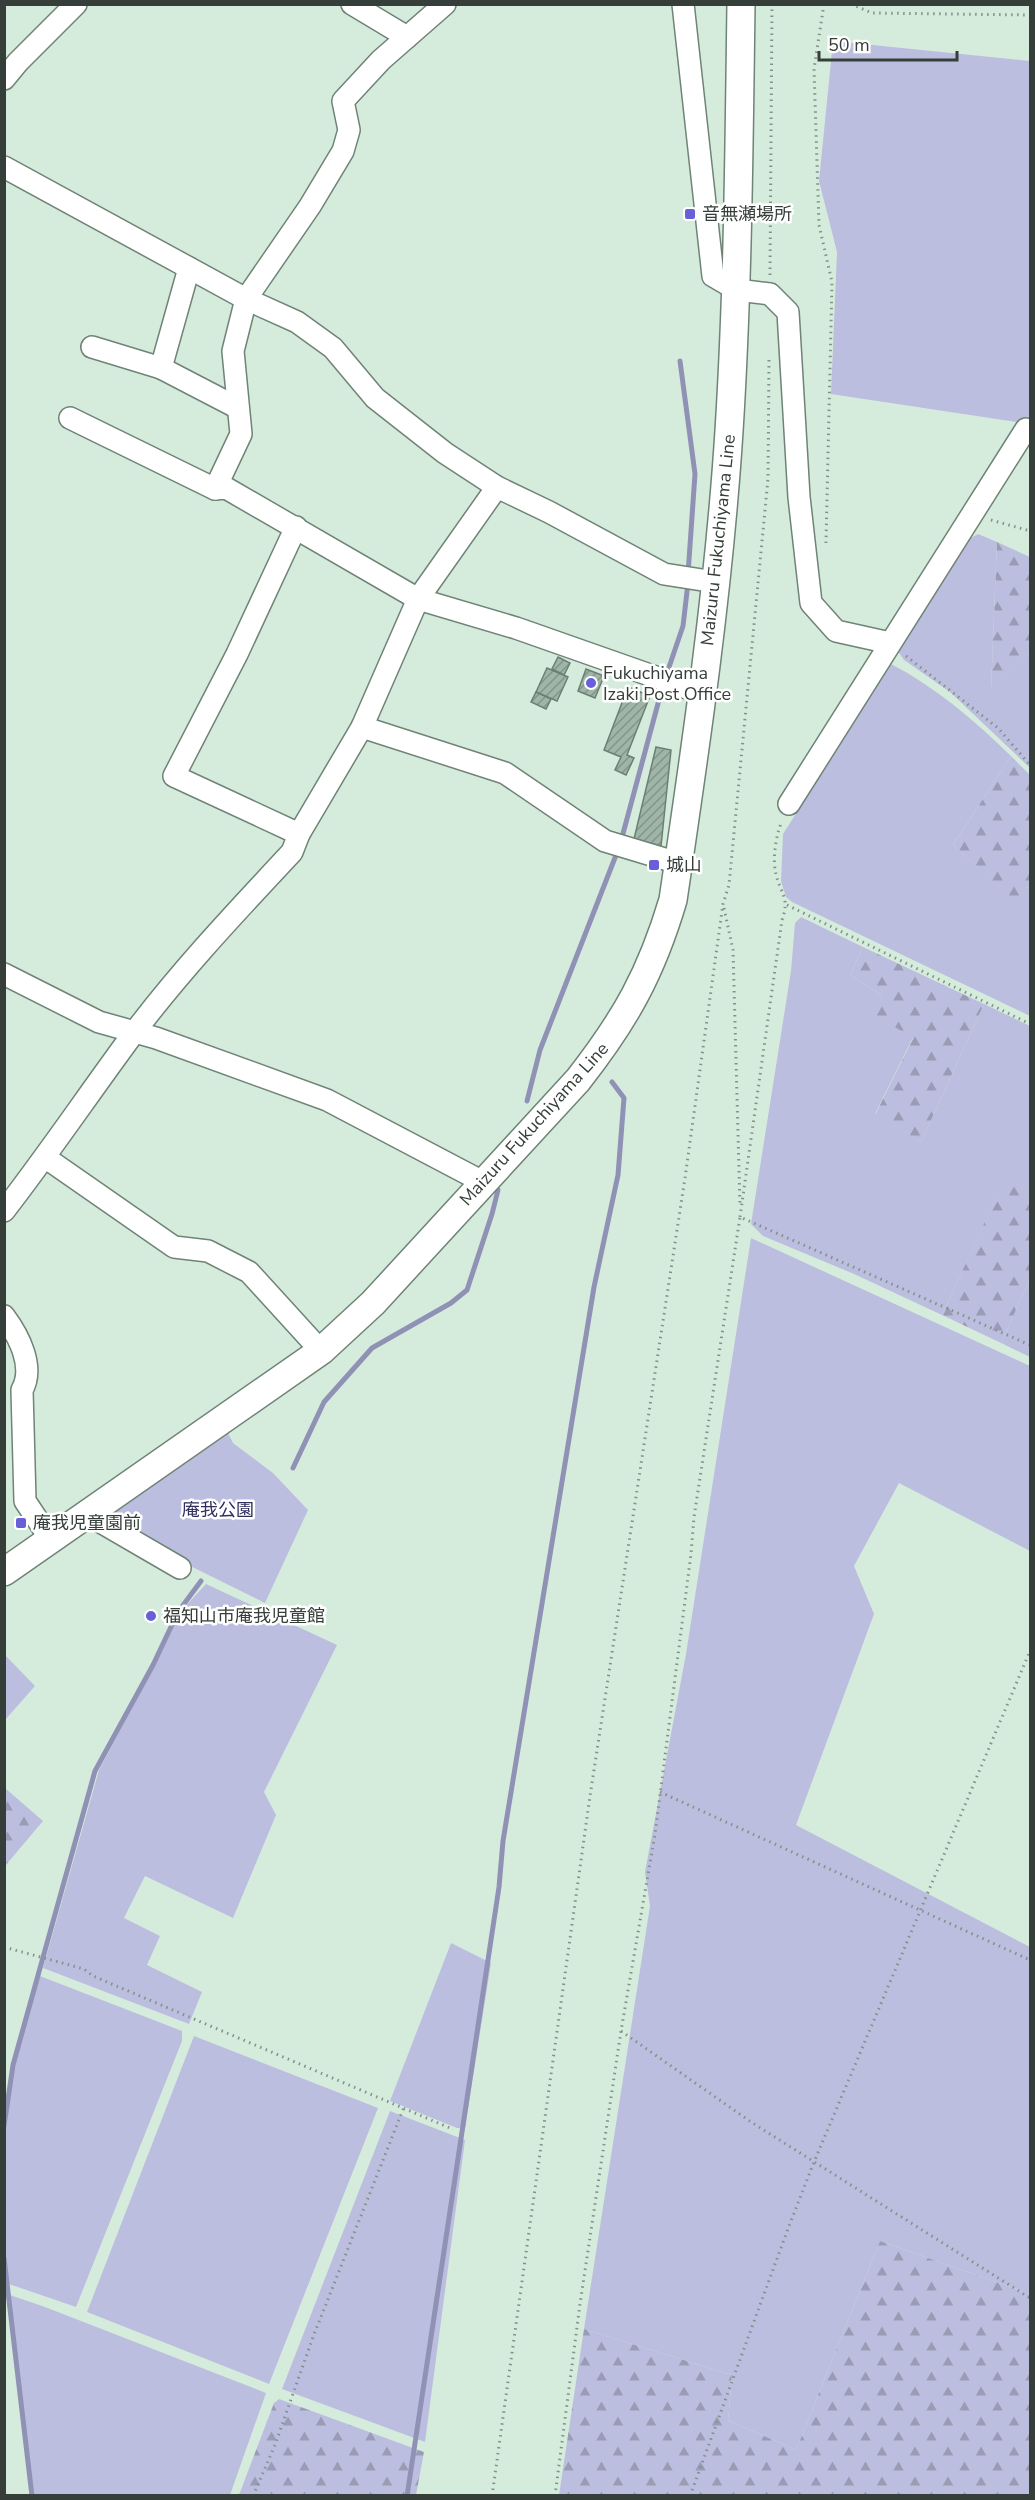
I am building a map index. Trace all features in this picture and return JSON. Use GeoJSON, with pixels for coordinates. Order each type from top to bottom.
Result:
{"type":"FeatureCollection","features":[{"type":"Feature","properties":{"kind":"main road","name":"Maizuru Fukuchiyama Line"},"geometry":{"type":"LineString","coordinates":[[4,1572],[321,1351],[373,1304],[578,1080],[609,1040],[638,993],[659,946],[673,900],[715,582],[729,434],[737,290],[741,4]]}},
{"type":"Feature","properties":{"kind":"street"},"geometry":{"type":"LineString","coordinates":[[4,79],[76,4]]}},
{"type":"Feature","properties":{"kind":"street"},"geometry":{"type":"LineString","coordinates":[[352,4],[407,37]]}},
{"type":"Feature","properties":{"kind":"street"},"geometry":{"type":"LineString","coordinates":[[215,489],[241,434],[233,351],[246,299],[310,206],[343,151],[349,130],[343,101],[407,37],[445,4]]}},
{"type":"Feature","properties":{"kind":"street"},"geometry":{"type":"LineString","coordinates":[[683,4],[713,276],[737,290],[770,294],[788,312],[798,497],[811,603],[836,631],[890,643]]}},
{"type":"Feature","properties":{"kind":"street"},"geometry":{"type":"LineString","coordinates":[[4,167],[246,299],[297,322],[333,348],[375,398],[445,453],[497,487],[549,512],[664,574],[715,582]]}},
{"type":"Feature","properties":{"kind":"street"},"geometry":{"type":"LineString","coordinates":[[161,368],[189,268]]}},
{"type":"Feature","properties":{"kind":"street"},"geometry":{"type":"LineString","coordinates":[[92,347],[161,368],[238,408]]}},
{"type":"Feature","properties":{"kind":"street"},"geometry":{"type":"LineString","coordinates":[[70,418],[215,489],[226,488],[418,599],[516,628],[701,693]]}},
{"type":"Feature","properties":{"kind":"street"},"geometry":{"type":"LineString","coordinates":[[789,804],[1026,429]]}},
{"type":"Feature","properties":{"kind":"street"},"geometry":{"type":"LineString","coordinates":[[4,1211],[46,1158],[134,1033],[198,953],[292,852],[299,834],[362,727],[418,599],[497,487]]}},
{"type":"Feature","properties":{"kind":"street"},"geometry":{"type":"LineString","coordinates":[[296,527],[237,654],[174,776],[299,834]]}},
{"type":"Feature","properties":{"kind":"street"},"geometry":{"type":"LineString","coordinates":[[362,727],[505,773],[605,841],[678,863]]}},
{"type":"Feature","properties":{"kind":"street"},"geometry":{"type":"LineString","coordinates":[[4,974],[99,1022],[156,1038],[327,1100],[483,1182]]}},
{"type":"Feature","properties":{"kind":"street"},"geometry":{"type":"LineString","coordinates":[[46,1158],[174,1247],[208,1251],[249,1272],[321,1351]]}},
{"type":"Feature","properties":{"kind":"street"},"geometry":{"type":"LineString","coordinates":[[4,1316],[26,1358],[27,1379],[22,1390],[25,1502],[51,1540]]}},
{"type":"Feature","properties":{"kind":"street"},"geometry":{"type":"LineString","coordinates":[[87,1514],[180,1569]]}},
{"type":"Feature","properties":{"kind":"path"},"geometry":{"type":"LineString","coordinates":[[770,294],[772,4]]}},
{"type":"Feature","properties":{"kind":"path"},"geometry":{"type":"LineString","coordinates":[[824,4],[814,69],[819,225],[832,282],[825,544]]}},
{"type":"Feature","properties":{"kind":"path"},"geometry":{"type":"LineString","coordinates":[[851,4],[872,14],[1030,15]]}},
{"type":"Feature","properties":{"kind":"path"},"geometry":{"type":"LineString","coordinates":[[492,2496],[590,1796],[685,1178],[723,904],[729,885],[768,480],[770,352]]}},
{"type":"Feature","properties":{"kind":"path"},"geometry":{"type":"LineString","coordinates":[[972,514],[1030,531]]}},
{"type":"Feature","properties":{"kind":"path"},"geometry":{"type":"LineString","coordinates":[[890,643],[998,728],[1030,765]]}},
{"type":"Feature","properties":{"kind":"path"},"geometry":{"type":"LineString","coordinates":[[555,2496],[580,2304],[660,1792],[691,1554],[693,1517],[740,1217],[782,920],[787,905],[775,872],[778,832],[789,804]]}},
{"type":"Feature","properties":{"kind":"path"},"geometry":{"type":"LineString","coordinates":[[723,904],[733,950],[740,1217]]}},
{"type":"Feature","properties":{"kind":"path"},"geometry":{"type":"LineString","coordinates":[[787,905],[1030,1024]]}},
{"type":"Feature","properties":{"kind":"path"},"geometry":{"type":"LineString","coordinates":[[740,1217],[1030,1345]]}},
{"type":"Feature","properties":{"kind":"path"},"geometry":{"type":"LineString","coordinates":[[690,2496],[814,2162],[1030,1652]]}},
{"type":"Feature","properties":{"kind":"path"},"geometry":{"type":"LineString","coordinates":[[660,1792],[1030,1960]]}},
{"type":"Feature","properties":{"kind":"path"},"geometry":{"type":"LineString","coordinates":[[4,1947],[84,1969],[93,1976],[450,2128]]}},
{"type":"Feature","properties":{"kind":"path"},"geometry":{"type":"LineString","coordinates":[[621,2031],[751,2122],[909,2224],[1030,2298]]}},
{"type":"Feature","properties":{"kind":"path"},"geometry":{"type":"LineString","coordinates":[[253,2496],[275,2445],[313,2337],[404,2107]]}},
{"type":"Feature","properties":{"kind":"green space"},"geometry":{"type":"Polygon","coordinates":[[[833,41],[1030,61],[1030,424],[831,394],[837,252],[819,181],[833,41]]]}},
{"type":"Feature","properties":{"kind":"green space"},"geometry":{"type":"Polygon","coordinates":[[[978,534],[997,542],[991,689],[1030,652],[1030,768],[950,692],[904,660],[897,650],[967,540],[978,534]]]}},
{"type":"Feature","properties":{"kind":"green space"},"geometry":{"type":"Polygon","coordinates":[[[997,542],[1030,557],[1030,652],[991,690],[997,542]]]}},
{"type":"Feature","properties":{"kind":"green space"},"geometry":{"type":"Polygon","coordinates":[[[891,664],[924,683],[954,706],[1011,756],[953,845],[1015,901],[1030,885],[1030,1016],[792,902],[786,897],[781,881],[783,834],[891,664]]]}},
{"type":"Feature","properties":{"kind":"green space"},"geometry":{"type":"Polygon","coordinates":[[[1011,756],[1030,775],[1030,885],[1015,902],[953,845],[1011,756]]]}},
{"type":"Feature","properties":{"kind":"green space"},"geometry":{"type":"Polygon","coordinates":[[[801,917],[863,947],[850,975],[882,995],[874,1014],[913,1037],[875,1114],[921,1142],[984,1004],[1030,1026],[1030,1191],[1005,1179],[942,1315],[854,1274],[763,1236],[751,1224],[791,971],[795,923],[801,917]]]}},
{"type":"Feature","properties":{"kind":"green space"},"geometry":{"type":"Polygon","coordinates":[[[863,947],[984,1004],[921,1142],[875,1115],[913,1038],[873,1014],[882,995],[850,975],[863,947]]]}},
{"type":"Feature","properties":{"kind":"green space"},"geometry":{"type":"Polygon","coordinates":[[[1005,1178],[1030,1191],[1030,1279],[1001,1343],[942,1315],[1005,1178]]]}},
{"type":"Feature","properties":{"kind":"green space"},"geometry":{"type":"Polygon","coordinates":[[[751,1238],[1030,1366],[1030,1551],[899,1483],[854,1566],[874,1614],[796,1825],[1030,1947],[1030,2294],[880,2241],[796,2450],[728,2420],[732,2375],[584,2329],[650,1906],[645,1872],[686,1654],[751,1238]]]}},
{"type":"Feature","properties":{"kind":"green space"},"geometry":{"type":"Polygon","coordinates":[[[1030,1279],[1030,1357],[1001,1343],[1030,1279]]]}},
{"type":"Feature","properties":{"kind":"green space","name":"庵我公園"},"geometry":{"type":"Polygon","coordinates":[[[224,1425],[233,1443],[273,1473],[308,1510],[265,1603],[168,1555],[100,1516],[224,1425]]]}},
{"type":"Feature","properties":{"kind":"green space"},"geometry":{"type":"Polygon","coordinates":[[[206,1584],[337,1645],[264,1792],[276,1815],[233,1918],[145,1876],[124,1918],[160,1936],[147,1965],[202,1992],[189,2024],[43,1968],[99,1770],[155,1665],[179,1613],[206,1584]]]}},
{"type":"Feature","properties":{"kind":"green space"},"geometry":{"type":"Polygon","coordinates":[[[5,1655],[35,1686],[5,1720],[5,1655]]]}},
{"type":"Feature","properties":{"kind":"green space"},"geometry":{"type":"Polygon","coordinates":[[[5,1788],[43,1821],[5,1866],[5,1788]]]}},
{"type":"Feature","properties":{"kind":"green space"},"geometry":{"type":"Polygon","coordinates":[[[451,1943],[491,1963],[465,2128],[457,2128],[390,2101],[451,1943]]]}},
{"type":"Feature","properties":{"kind":"green space"},"geometry":{"type":"Polygon","coordinates":[[[40,1976],[182,2031],[182,2041],[76,2307],[9,2284],[4,2245],[5,2121],[14,2064],[40,1976]]]}},
{"type":"Feature","properties":{"kind":"green space"},"geometry":{"type":"Polygon","coordinates":[[[194,2036],[378,2108],[269,2384],[87,2312],[194,2036]]]}},
{"type":"Feature","properties":{"kind":"green space"},"geometry":{"type":"Polygon","coordinates":[[[390,2111],[465,2140],[425,2442],[282,2389],[390,2111]]]}},
{"type":"Feature","properties":{"kind":"green space"},"geometry":{"type":"Polygon","coordinates":[[[880,2241],[1030,2294],[1030,2495],[559,2495],[584,2329],[732,2375],[728,2420],[796,2450],[880,2241]]]}},
{"type":"Feature","properties":{"kind":"green space"},"geometry":{"type":"Polygon","coordinates":[[[10,2295],[266,2393],[230,2495],[33,2495],[10,2295]]]}},
{"type":"Feature","properties":{"kind":"green space"},"geometry":{"type":"Polygon","coordinates":[[[279,2399],[424,2452],[416,2495],[239,2495],[274,2403],[279,2399]]]}},
{"type":"Feature","properties":{"kind":"building"},"geometry":{"type":"Polygon","coordinates":[[[558,657],[570,663],[564,675],[552,669],[558,657]]]}},
{"type":"Feature","properties":{"kind":"building"},"geometry":{"type":"Polygon","coordinates":[[[547,668],[568,677],[557,701],[536,692],[547,668]]]}},
{"type":"Feature","properties":{"kind":"building"},"geometry":{"type":"Polygon","coordinates":[[[586,669],[604,676],[595,698],[578,691],[586,669]]]}},
{"type":"Feature","properties":{"kind":"building"},"geometry":{"type":"Polygon","coordinates":[[[628,687],[650,696],[627,755],[634,758],[626,775],[615,770],[621,757],[604,750],[628,687]]]}},
{"type":"Feature","properties":{"kind":"building"},"geometry":{"type":"Polygon","coordinates":[[[536,692],[551,699],[546,709],[531,702],[536,692]]]}},
{"type":"Feature","properties":{"kind":"building"},"geometry":{"type":"Polygon","coordinates":[[[656,747],[671,750],[661,846],[634,839],[656,747]]]}},
{"type":"Feature","properties":{"kind":"waterway"},"geometry":{"type":"LineString","coordinates":[[680,361],[695,474],[688,574]]}},
{"type":"Feature","properties":{"kind":"waterway"},"geometry":{"type":"LineString","coordinates":[[666,676],[683,626],[688,583]]}},
{"type":"Feature","properties":{"kind":"waterway"},"geometry":{"type":"LineString","coordinates":[[621,841],[663,685]]}},
{"type":"Feature","properties":{"kind":"waterway"},"geometry":{"type":"LineString","coordinates":[[527,1101],[540,1050],[618,850]]}},
{"type":"Feature","properties":{"kind":"waterway"},"geometry":{"type":"LineString","coordinates":[[407,2496],[499,1887],[503,1841],[594,1287],[618,1175],[624,1098],[612,1082]]}},
{"type":"Feature","properties":{"kind":"waterway"},"geometry":{"type":"LineString","coordinates":[[293,1468],[324,1402],[372,1348],[451,1303],[467,1290],[498,1190]]}},
{"type":"Feature","properties":{"kind":"waterway"},"geometry":{"type":"LineString","coordinates":[[4,2126],[13,2065],[95,1771],[153,1665],[178,1612],[201,1581]]}},
{"type":"Feature","properties":{"kind":"waterway"},"geometry":{"type":"LineString","coordinates":[[4,2258],[32,2496]]}},
{"type":"Feature","properties":{"kind":"place","name":"音無瀬場所"},"geometry":{"type":"Point","coordinates":[690,214]}},
{"type":"Feature","properties":{"kind":"place","name":"Fukuchiyama Izaki Post Office"},"geometry":{"type":"Point","coordinates":[591,683]}},
{"type":"Feature","properties":{"kind":"place","name":"城山"},"geometry":{"type":"Point","coordinates":[654,865]}},
{"type":"Feature","properties":{"kind":"place","name":"庵我児童園前"},"geometry":{"type":"Point","coordinates":[21,1523]}},
{"type":"Feature","properties":{"kind":"place","name":"福知山市庵我児童館"},"geometry":{"type":"Point","coordinates":[151,1616]}}]}
